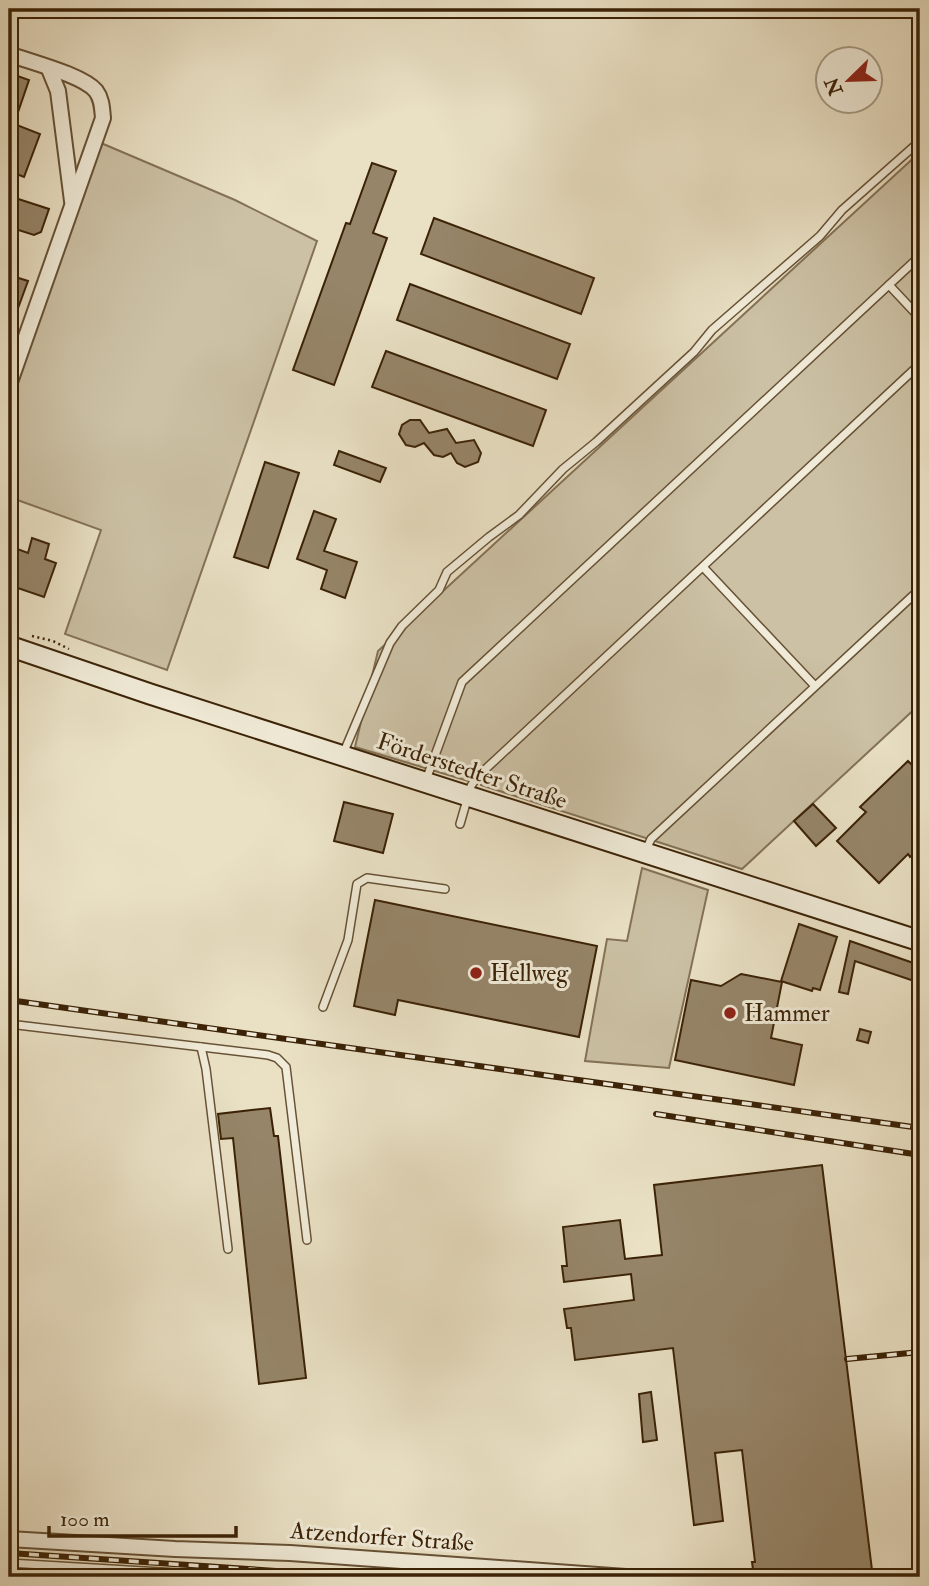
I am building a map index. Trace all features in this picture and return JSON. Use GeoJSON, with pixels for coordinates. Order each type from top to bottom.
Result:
{"type":"FeatureCollection","features":[{"type":"Feature","properties":{"kind":"main road","name":"Förderstedter Straße"},"geometry":{"type":"LineString","coordinates":[[9,646],[125,686],[920,941]]}},
{"type":"Feature","properties":{"kind":"street"},"geometry":{"type":"LineString","coordinates":[[9,54],[86,82],[97,92],[102,102],[103,118],[9,385]]}},
{"type":"Feature","properties":{"kind":"street"},"geometry":{"type":"LineString","coordinates":[[49,69],[58,91],[72,205]]}},
{"type":"Feature","properties":{"kind":"street","name":"Atzendorfer Straße"},"geometry":{"type":"LineString","coordinates":[[9,1539],[302,1554],[626,1577]]}},
{"type":"Feature","properties":{"kind":"lane"},"geometry":{"type":"LineString","coordinates":[[342,755],[390,643],[402,626],[439,590],[447,572],[519,514],[563,469],[694,352],[712,330],[820,236],[842,210],[920,141]]}},
{"type":"Feature","properties":{"kind":"lane"},"geometry":{"type":"LineString","coordinates":[[425,781],[462,682],[920,256]]}},
{"type":"Feature","properties":{"kind":"lane"},"geometry":{"type":"LineString","coordinates":[[889,285],[920,318]]}},
{"type":"Feature","properties":{"kind":"lane"},"geometry":{"type":"LineString","coordinates":[[460,824],[468,795],[477,777],[920,365]]}},
{"type":"Feature","properties":{"kind":"lane"},"geometry":{"type":"LineString","coordinates":[[704,568],[815,686]]}},
{"type":"Feature","properties":{"kind":"lane"},"geometry":{"type":"LineString","coordinates":[[645,852],[651,839],[920,589]]}},
{"type":"Feature","properties":{"kind":"lane"},"geometry":{"type":"LineString","coordinates":[[323,1007],[348,940],[357,884],[367,878],[445,889]]}},
{"type":"Feature","properties":{"kind":"lane"},"geometry":{"type":"LineString","coordinates":[[9,1024],[277,1058],[286,1067],[307,1240]]}},
{"type":"Feature","properties":{"kind":"lane"},"geometry":{"type":"LineString","coordinates":[[201,1047],[228,1249]]}},
{"type":"Feature","properties":{"kind":"lane"},"geometry":{"type":"LineString","coordinates":[[9,1563],[246,1577]]}},
{"type":"Feature","properties":{"kind":"shaded area"},"geometry":{"type":"Polygon","coordinates":[[[101,143],[235,200],[317,241],[167,670],[65,634],[101,530],[9,497],[9,407],[101,143]]]}},
{"type":"Feature","properties":{"kind":"shaded area"},"geometry":{"type":"Polygon","coordinates":[[[920,152],[920,704],[742,869],[481,785],[480,778],[474,776],[468,781],[355,747],[378,651],[920,152]]]}},
{"type":"Feature","properties":{"kind":"shaded area"},"geometry":{"type":"Polygon","coordinates":[[[642,868],[708,890],[669,1068],[585,1061],[607,939],[627,941],[642,868]]]}},
{"type":"Feature","properties":{"kind":"building"},"geometry":{"type":"Polygon","coordinates":[[[9,73],[29,80],[14,124],[40,134],[24,177],[9,171],[9,73]]]}},
{"type":"Feature","properties":{"kind":"building"},"geometry":{"type":"Polygon","coordinates":[[[372,163],[396,171],[373,233],[387,238],[334,385],[293,370],[346,223],[350,224],[372,163]]]}},
{"type":"Feature","properties":{"kind":"building"},"geometry":{"type":"Polygon","coordinates":[[[9,196],[49,209],[41,232],[34,235],[9,227],[9,196]]]}},
{"type":"Feature","properties":{"kind":"building"},"geometry":{"type":"Polygon","coordinates":[[[434,218],[594,278],[581,314],[421,254],[434,218]]]}},
{"type":"Feature","properties":{"kind":"building"},"geometry":{"type":"Polygon","coordinates":[[[9,275],[28,281],[17,311],[9,308],[9,275]]]}},
{"type":"Feature","properties":{"kind":"building"},"geometry":{"type":"Polygon","coordinates":[[[410,284],[570,344],[557,379],[397,320],[410,284]]]}},
{"type":"Feature","properties":{"kind":"building"},"geometry":{"type":"Polygon","coordinates":[[[386,351],[546,410],[533,446],[372,387],[386,351]]]}},
{"type":"Feature","properties":{"kind":"building"},"geometry":{"type":"Polygon","coordinates":[[[410,420],[420,420],[429,433],[447,429],[456,443],[474,440],[481,453],[478,462],[465,467],[457,463],[451,453],[443,457],[434,455],[424,443],[415,447],[406,445],[399,434],[402,425],[410,420]]]}},
{"type":"Feature","properties":{"kind":"building"},"geometry":{"type":"Polygon","coordinates":[[[339,451],[386,468],[380,482],[334,465],[339,451]]]}},
{"type":"Feature","properties":{"kind":"building"},"geometry":{"type":"Polygon","coordinates":[[[265,462],[299,473],[268,568],[234,557],[265,462]]]}},
{"type":"Feature","properties":{"kind":"building"},"geometry":{"type":"Polygon","coordinates":[[[314,511],[336,519],[324,551],[357,562],[345,598],[321,589],[327,570],[297,559],[314,511]]]}},
{"type":"Feature","properties":{"kind":"building"},"geometry":{"type":"Polygon","coordinates":[[[32,538],[49,544],[45,559],[56,563],[44,597],[9,585],[9,546],[28,553],[32,538]]]}},
{"type":"Feature","properties":{"kind":"building"},"geometry":{"type":"Polygon","coordinates":[[[908,761],[920,773],[920,847],[910,857],[908,854],[879,883],[837,841],[866,812],[860,807],[908,761]]]}},
{"type":"Feature","properties":{"kind":"building"},"geometry":{"type":"Polygon","coordinates":[[[344,802],[393,814],[383,853],[334,841],[344,802]]]}},
{"type":"Feature","properties":{"kind":"building"},"geometry":{"type":"Polygon","coordinates":[[[813,804],[836,828],[816,846],[794,821],[813,804]]]}},
{"type":"Feature","properties":{"kind":"building","name":"Hellweg"},"geometry":{"type":"Polygon","coordinates":[[[375,900],[597,946],[579,1037],[398,1000],[395,1015],[354,1006],[375,900]]]}},
{"type":"Feature","properties":{"kind":"building"},"geometry":{"type":"Polygon","coordinates":[[[799,924],[837,937],[820,990],[813,988],[812,991],[781,981],[799,924]]]}},
{"type":"Feature","properties":{"kind":"building"},"geometry":{"type":"Polygon","coordinates":[[[850,941],[919,965],[914,981],[855,961],[848,994],[839,992],[850,941]]]}},
{"type":"Feature","properties":{"kind":"building","name":"Hammer"},"geometry":{"type":"Polygon","coordinates":[[[741,974],[782,982],[771,1038],[802,1045],[794,1085],[675,1060],[691,980],[721,986],[741,974]]]}},
{"type":"Feature","properties":{"kind":"building"},"geometry":{"type":"Polygon","coordinates":[[[860,1029],[871,1032],[868,1043],[857,1040],[860,1029]]]}},
{"type":"Feature","properties":{"kind":"building"},"geometry":{"type":"Polygon","coordinates":[[[270,1108],[274,1136],[278,1136],[306,1378],[259,1384],[233,1138],[221,1139],[218,1114],[270,1108]]]}},
{"type":"Feature","properties":{"kind":"building"},"geometry":{"type":"Polygon","coordinates":[[[822,1165],[872,1570],[811,1577],[754,1577],[752,1562],[755,1562],[742,1450],[715,1453],[723,1521],[694,1525],[673,1348],[575,1360],[571,1328],[567,1328],[564,1309],[634,1300],[631,1274],[564,1282],[562,1266],[567,1266],[563,1227],[620,1220],[625,1259],[662,1255],[654,1185],[822,1165]]]}},
{"type":"Feature","properties":{"kind":"building"},"geometry":{"type":"Polygon","coordinates":[[[651,1392],[657,1440],[643,1442],[639,1394],[651,1392]]]}},
{"type":"Feature","properties":{"kind":"railway"},"geometry":{"type":"LineString","coordinates":[[9,1000],[920,1128]]}},
{"type":"Feature","properties":{"kind":"railway"},"geometry":{"type":"LineString","coordinates":[[656,1114],[920,1155]]}},
{"type":"Feature","properties":{"kind":"railway"},"geometry":{"type":"LineString","coordinates":[[847,1359],[920,1352]]}},
{"type":"Feature","properties":{"kind":"railway"},"geometry":{"type":"LineString","coordinates":[[9,1553],[366,1577]]}},
{"type":"Feature","properties":{"kind":"place","name":"Hellweg"},"geometry":{"type":"Point","coordinates":[476,973]}},
{"type":"Feature","properties":{"kind":"place","name":"Hammer"},"geometry":{"type":"Point","coordinates":[730,1013]}}]}
